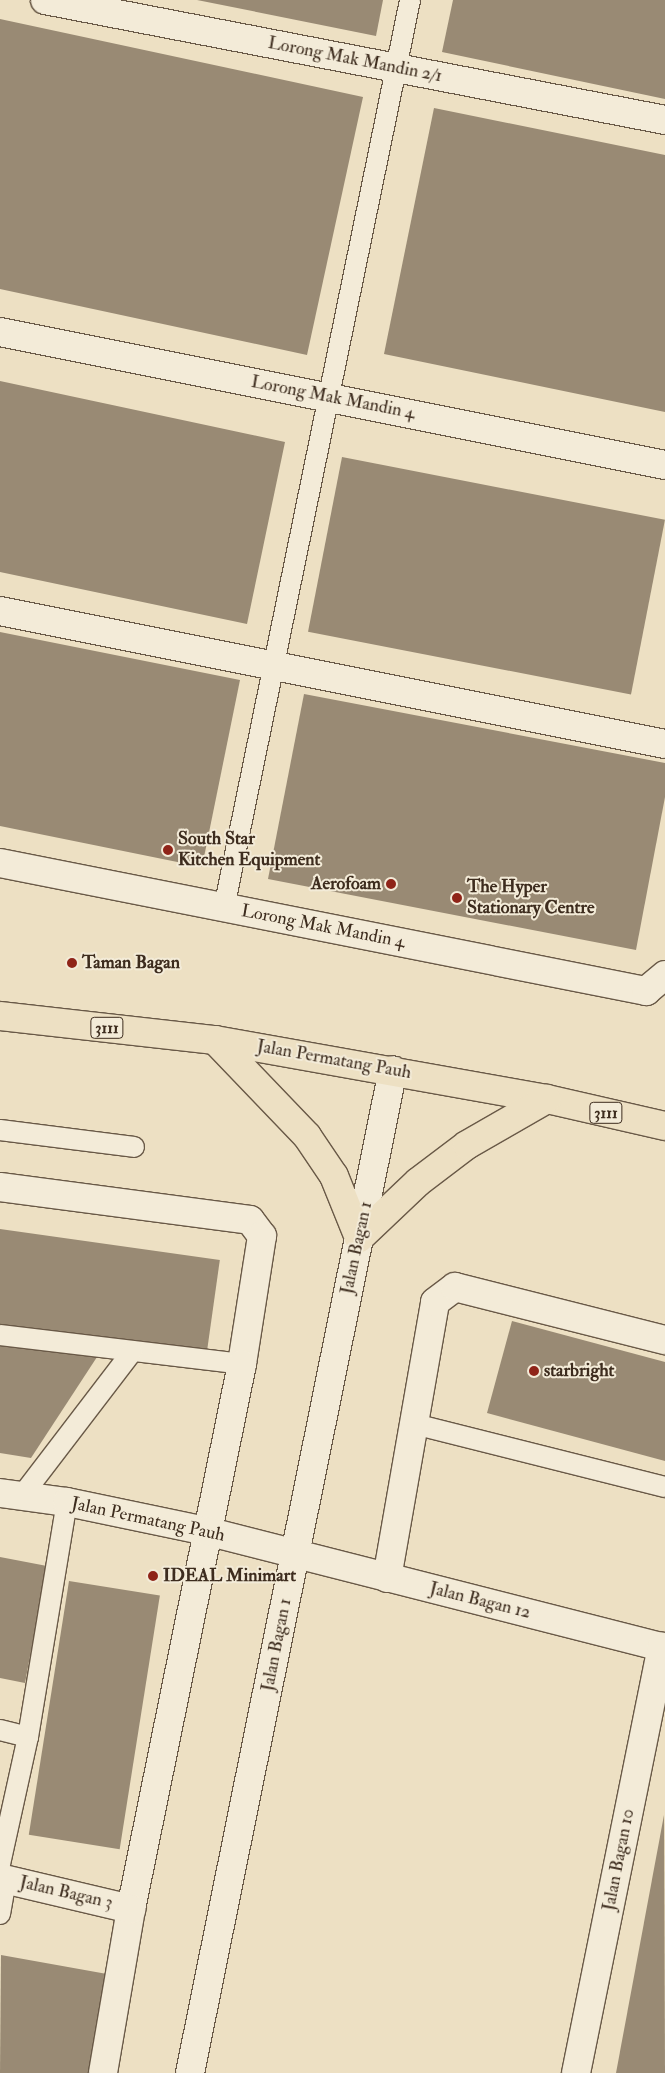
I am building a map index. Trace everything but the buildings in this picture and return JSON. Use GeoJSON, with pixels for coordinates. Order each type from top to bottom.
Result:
{"type":"FeatureCollection","features":[{"type":"Feature","properties":{"kind":"main road","name":"Jalan Permatang Pauh"},"geometry":{"type":"LineString","coordinates":[[0,1016],[215,1040],[393,1070],[547,1099],[665,1126]]}},
{"type":"Feature","properties":{"kind":"main road"},"geometry":{"type":"LineString","coordinates":[[215,1040],[307,1136],[334,1176],[359,1238],[418,1182],[467,1145],[547,1099]]}},
{"type":"Feature","properties":{"kind":"street","name":"Lorong Mak Mandin 2/1"},"geometry":{"type":"LineString","coordinates":[[45,0],[665,120]]}},
{"type":"Feature","properties":{"kind":"street","name":"Lorong Mak Mandin 4"},"geometry":{"type":"LineString","coordinates":[[0,332],[665,465]]}},
{"type":"Feature","properties":{"kind":"street"},"geometry":{"type":"LineString","coordinates":[[0,611],[665,744]]}},
{"type":"Feature","properties":{"kind":"street","name":"Lorong Mak Mandin 4"},"geometry":{"type":"LineString","coordinates":[[0,863],[224,908],[656,983]]}},
{"type":"Feature","properties":{"kind":"street","name":"Jalan Bagan 1"},"geometry":{"type":"LineString","coordinates":[[190,2073],[393,1070]]}},
{"type":"Feature","properties":{"kind":"street"},"geometry":{"type":"LineString","coordinates":[[0,1187],[250,1220],[262,1236],[242,1364],[206,1531],[131,1909],[103,2073]]}},
{"type":"Feature","properties":{"kind":"street"},"geometry":{"type":"LineString","coordinates":[[387,1578],[435,1302],[455,1288],[665,1340]]}},
{"type":"Feature","properties":{"kind":"street","name":"Jalan Permatang Pauh"},"geometry":{"type":"LineString","coordinates":[[11,1495],[67,1502],[206,1531],[296,1553]]}},
{"type":"Feature","properties":{"kind":"street","name":"Jalan Bagan 12"},"geometry":{"type":"LineString","coordinates":[[296,1553],[387,1578],[664,1647]]}},
{"type":"Feature","properties":{"kind":"street","name":"Jalan Bagan 10"},"geometry":{"type":"LineString","coordinates":[[576,2073],[664,1647]]}},
{"type":"Feature","properties":{"kind":"street","name":"Jalan Bagan 3"},"geometry":{"type":"LineString","coordinates":[[2,1874],[131,1909]]}},
{"type":"Feature","properties":{"kind":"lane"},"geometry":{"type":"LineString","coordinates":[[224,908],[410,0]]}},
{"type":"Feature","properties":{"kind":"lane"},"geometry":{"type":"LineString","coordinates":[[0,1130],[134,1147]]}},
{"type":"Feature","properties":{"kind":"lane"},"geometry":{"type":"LineString","coordinates":[[0,1335],[242,1364]]}},
{"type":"Feature","properties":{"kind":"lane"},"geometry":{"type":"LineString","coordinates":[[11,1495],[132,1352]]}},
{"type":"Feature","properties":{"kind":"lane"},"geometry":{"type":"LineString","coordinates":[[414,1424],[665,1486]]}},
{"type":"Feature","properties":{"kind":"lane"},"geometry":{"type":"LineString","coordinates":[[0,1914],[2,1874],[28,1737],[67,1502]]}},
{"type":"Feature","properties":{"kind":"lane"},"geometry":{"type":"LineString","coordinates":[[0,1730],[28,1737]]}},
{"type":"Feature","properties":{"kind":"place","name":"South Star Kitchen Equipment"},"geometry":{"type":"Point","coordinates":[168,850]}},
{"type":"Feature","properties":{"kind":"place","name":"Aerofoam"},"geometry":{"type":"Point","coordinates":[391,884]}},
{"type":"Feature","properties":{"kind":"place","name":"The Hyper Stationary Centre"},"geometry":{"type":"Point","coordinates":[457,898]}},
{"type":"Feature","properties":{"kind":"place","name":"Taman Bagan"},"geometry":{"type":"Point","coordinates":[72,963]}},
{"type":"Feature","properties":{"kind":"place","name":"starbright"},"geometry":{"type":"Point","coordinates":[534,1371]}},
{"type":"Feature","properties":{"kind":"place","name":"IDEAL Minimart"},"geometry":{"type":"Point","coordinates":[153,1576]}}]}
